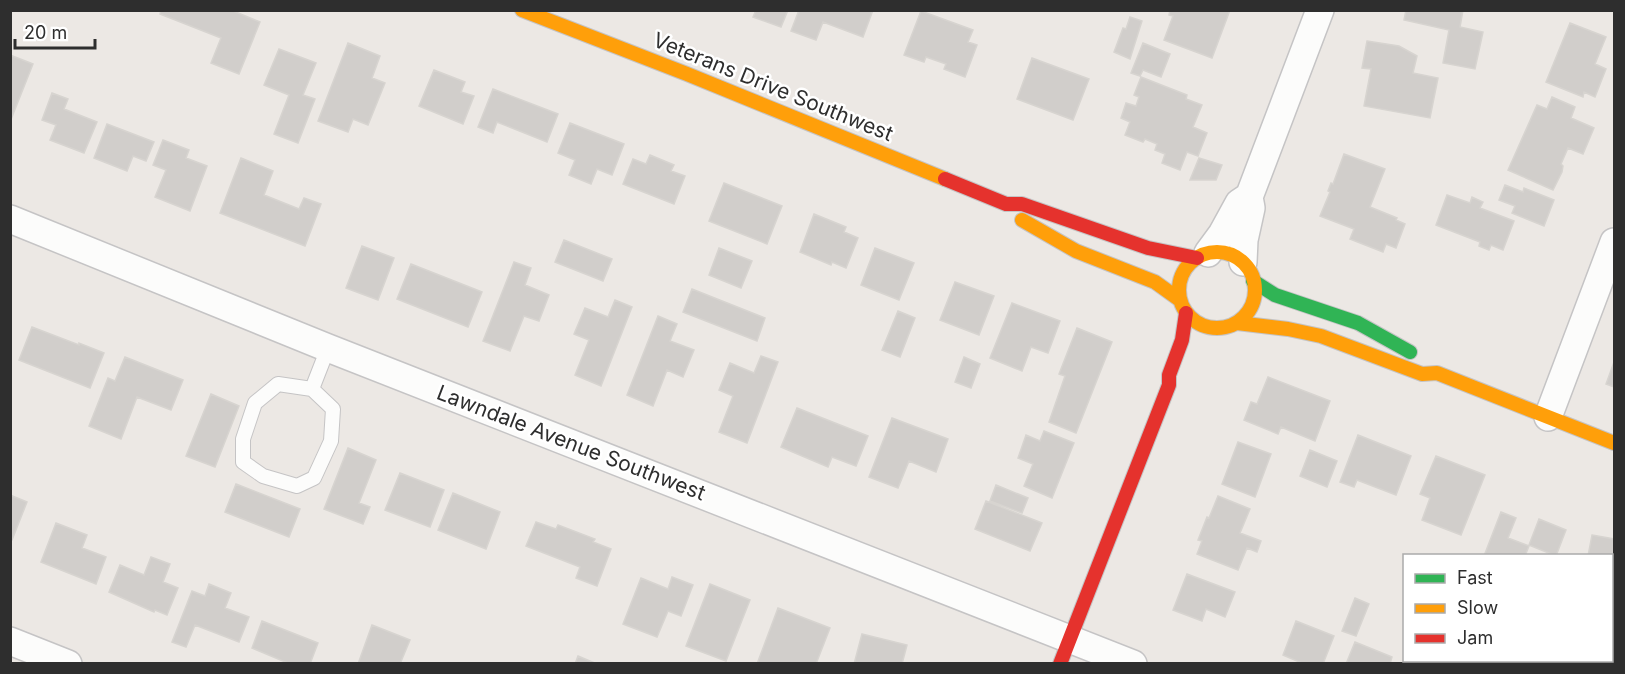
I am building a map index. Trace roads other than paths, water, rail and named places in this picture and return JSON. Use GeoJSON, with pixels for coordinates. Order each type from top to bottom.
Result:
{"type":"FeatureCollection","features":[{"type":"Feature","properties":{"kind":"street","name":"Veterans Drive Southwest"},"geometry":{"type":"LineString","coordinates":[[522,10],[687,74],[1006,204],[1022,204],[1148,248],[1202,256]]}},
{"type":"Feature","properties":{"kind":"street"},"geometry":{"type":"LineString","coordinates":[[1212,341],[1247,312],[1252,302],[1254,291],[1248,271],[1244,240],[1251,208],[1249,197],[1320,10]]}},
{"type":"Feature","properties":{"kind":"street"},"geometry":{"type":"LineString","coordinates":[[1065,651],[1169,385],[1169,375],[1182,340],[1183,306],[1179,288],[1182,277],[1187,268],[1202,256],[1222,234],[1239,203],[1249,197]]}},
{"type":"Feature","properties":{"kind":"street","name":"Veterans Drive Southwest"},"geometry":{"type":"LineString","coordinates":[[1006,204],[1017,217],[1076,251],[1147,278],[1169,291],[1183,306]]}},
{"type":"Feature","properties":{"kind":"street","name":"Lawndale Avenue Southwest"},"geometry":{"type":"LineString","coordinates":[[10,219],[1065,651],[1133,663]]}},
{"type":"Feature","properties":{"kind":"street"},"geometry":{"type":"LineString","coordinates":[[1548,417],[1614,242]]}},
{"type":"Feature","properties":{"kind":"street"},"geometry":{"type":"LineString","coordinates":[[1202,256],[1221,253],[1248,271],[1275,295],[1296,304],[1358,323],[1425,360],[1437,373]]}},
{"type":"Feature","properties":{"kind":"street"},"geometry":{"type":"LineString","coordinates":[[1183,306],[1202,325],[1295,330],[1321,336],[1422,374],[1437,373],[1614,443]]}},
{"type":"Feature","properties":{"kind":"street"},"geometry":{"type":"LineString","coordinates":[[1169,385],[1178,381],[1188,367]]}},
{"type":"Feature","properties":{"kind":"street"},"geometry":{"type":"LineString","coordinates":[[10,641],[68,663]]}},
{"type":"Feature","properties":{"kind":"lane"},"geometry":{"type":"LineString","coordinates":[[312,389],[328,348]]}},
{"type":"Feature","properties":{"kind":"lane"},"geometry":{"type":"LineString","coordinates":[[278,384],[312,389],[333,409],[331,441],[314,478],[297,486],[263,476],[243,462],[243,439],[255,403],[278,384]]}}]}
